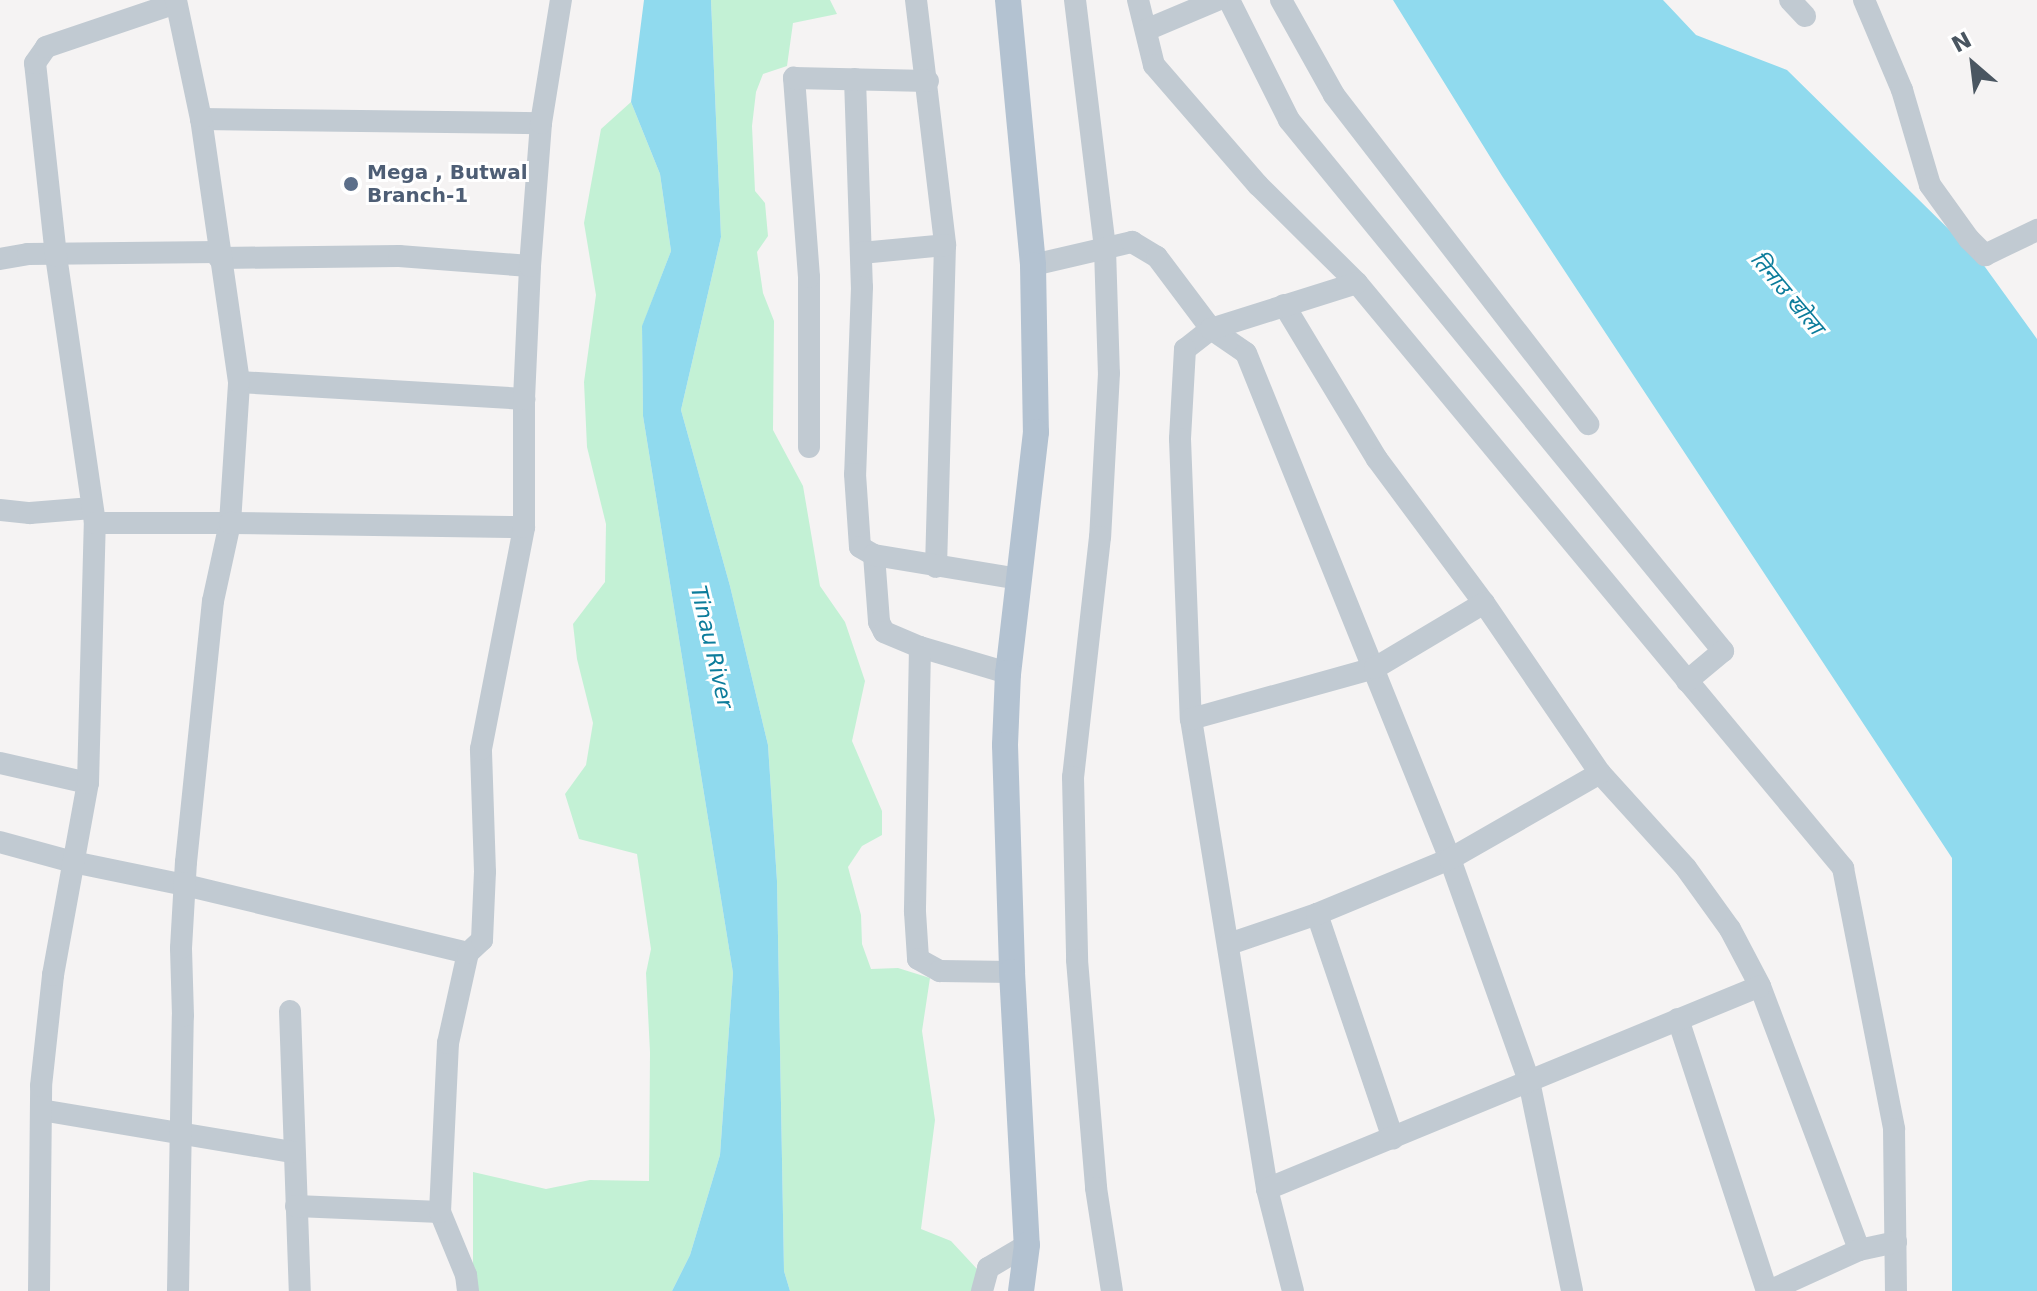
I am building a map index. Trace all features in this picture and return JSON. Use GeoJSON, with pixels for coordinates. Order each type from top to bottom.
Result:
{"type":"FeatureCollection","features":[{"type":"Feature","properties":{"kind":"main road"},"geometry":{"type":"LineString","coordinates":[[1008,0],[1033,265],[1036,432],[1008,673],[1005,745],[1012,972],[1027,1245],[1021,1291]]}},
{"type":"Feature","properties":{"kind":"street"},"geometry":{"type":"LineString","coordinates":[[468,1291],[466,1275],[440,1212],[448,1043],[468,953],[482,940],[485,872],[481,749],[524,527],[524,399],[530,266],[541,123],[561,0]]}},
{"type":"Feature","properties":{"kind":"street"},"geometry":{"type":"LineString","coordinates":[[916,0],[945,245],[936,567]]}},
{"type":"Feature","properties":{"kind":"street"},"geometry":{"type":"LineString","coordinates":[[1075,0],[1105,249],[1109,373],[1100,537],[1073,777],[1077,960],[1096,1188],[1112,1291]]}},
{"type":"Feature","properties":{"kind":"street"},"geometry":{"type":"LineString","coordinates":[[1138,0],[1154,65],[1258,185],[1357,283],[1843,868],[1894,1129],[1896,1291]]}},
{"type":"Feature","properties":{"kind":"street"},"geometry":{"type":"LineString","coordinates":[[1146,30],[1217,0]]}},
{"type":"Feature","properties":{"kind":"street"},"geometry":{"type":"LineString","coordinates":[[1229,0],[1289,120],[1723,651],[1687,681]]}},
{"type":"Feature","properties":{"kind":"street"},"geometry":{"type":"LineString","coordinates":[[1281,0],[1334,95],[1588,424]]}},
{"type":"Feature","properties":{"kind":"street"},"geometry":{"type":"LineString","coordinates":[[1864,0],[1902,90],[1930,185],[1969,239],[1985,255],[2037,230]]}},
{"type":"Feature","properties":{"kind":"street"},"geometry":{"type":"LineString","coordinates":[[39,1291],[41,1110],[53,975],[88,783],[94,515],[56,256],[35,63],[46,47],[176,1],[201,119],[239,382],[230,523],[213,601],[185,885],[181,948],[178,1291]]}},
{"type":"Feature","properties":{"kind":"street"},"geometry":{"type":"LineString","coordinates":[[809,447],[809,277],[794,78],[928,81]]}},
{"type":"Feature","properties":{"kind":"street"},"geometry":{"type":"LineString","coordinates":[[855,79],[861,253],[855,474],[860,547],[874,555],[1019,579]]}},
{"type":"Feature","properties":{"kind":"street"},"geometry":{"type":"LineString","coordinates":[[201,119],[541,123]]}},
{"type":"Feature","properties":{"kind":"street"},"geometry":{"type":"LineString","coordinates":[[1033,265],[1132,242],[1157,257],[1211,329],[1246,353],[1450,859],[1529,1081],[1572,1291]]}},
{"type":"Feature","properties":{"kind":"street"},"geometry":{"type":"LineString","coordinates":[[861,253],[945,245]]}},
{"type":"Feature","properties":{"kind":"street"},"geometry":{"type":"LineString","coordinates":[[0,259],[28,254],[399,256],[530,266]]}},
{"type":"Feature","properties":{"kind":"street"},"geometry":{"type":"LineString","coordinates":[[1293,1291],[1267,1189],[1191,719],[1180,439],[1185,349],[1211,329],[1357,283]]}},
{"type":"Feature","properties":{"kind":"street"},"geometry":{"type":"LineString","coordinates":[[1284,305],[1377,459],[1484,603],[1600,773],[1686,868],[1730,929],[1760,986],[1859,1250]]}},
{"type":"Feature","properties":{"kind":"street"},"geometry":{"type":"LineString","coordinates":[[239,382],[524,399]]}},
{"type":"Feature","properties":{"kind":"street"},"geometry":{"type":"LineString","coordinates":[[0,510],[230,523],[524,527]]}},
{"type":"Feature","properties":{"kind":"street"},"geometry":{"type":"LineString","coordinates":[[874,555],[879,622],[884,632],[920,647],[1008,673]]}},
{"type":"Feature","properties":{"kind":"street"},"geometry":{"type":"LineString","coordinates":[[1191,719],[1375,668],[1484,603]]}},
{"type":"Feature","properties":{"kind":"street"},"geometry":{"type":"LineString","coordinates":[[920,647],[915,912],[918,959],[940,971],[1012,972]]}},
{"type":"Feature","properties":{"kind":"street"},"geometry":{"type":"LineString","coordinates":[[0,763],[88,783]]}},
{"type":"Feature","properties":{"kind":"street"},"geometry":{"type":"LineString","coordinates":[[1229,944],[1317,914],[1450,859],[1600,773]]}},
{"type":"Feature","properties":{"kind":"street"},"geometry":{"type":"LineString","coordinates":[[0,842],[73,862],[185,885],[468,953]]}},
{"type":"Feature","properties":{"kind":"street"},"geometry":{"type":"LineString","coordinates":[[1317,914],[1393,1138]]}},
{"type":"Feature","properties":{"kind":"street"},"geometry":{"type":"LineString","coordinates":[[1267,1189],[1760,986]]}},
{"type":"Feature","properties":{"kind":"street"},"geometry":{"type":"LineString","coordinates":[[290,1011],[300,1291]]}},
{"type":"Feature","properties":{"kind":"street"},"geometry":{"type":"LineString","coordinates":[[1678,1019],[1768,1291],[1859,1250],[1896,1242]]}},
{"type":"Feature","properties":{"kind":"street"},"geometry":{"type":"LineString","coordinates":[[41,1110],[293,1152]]}},
{"type":"Feature","properties":{"kind":"street"},"geometry":{"type":"LineString","coordinates":[[296,1206],[440,1212]]}},
{"type":"Feature","properties":{"kind":"street"},"geometry":{"type":"LineString","coordinates":[[982,1291],[988,1268],[1027,1245]]}},
{"type":"Feature","properties":{"kind":"green space"},"geometry":{"type":"Polygon","coordinates":[[[711,0],[830,0],[837,14],[793,23],[787,66],[763,74],[756,92],[752,126],[755,191],[765,203],[768,236],[757,252],[763,293],[774,321],[773,430],[803,486],[820,586],[845,622],[865,681],[852,741],[882,811],[882,835],[862,846],[848,867],[861,915],[862,944],[871,969],[898,968],[930,978],[922,1031],[935,1120],[921,1229],[951,1241],[977,1269],[973,1291],[790,1291],[784,1271],[777,881],[768,745],[730,586],[681,410],[721,237],[711,0]]]}},
{"type":"Feature","properties":{"kind":"green space"},"geometry":{"type":"Polygon","coordinates":[[[631,102],[660,174],[671,251],[642,327],[643,416],[733,973],[720,1155],[690,1255],[672,1291],[478,1291],[473,1266],[473,1172],[546,1189],[590,1180],[649,1181],[650,1052],[646,973],[651,949],[637,854],[579,839],[565,794],[586,765],[593,723],[577,659],[573,624],[605,582],[606,524],[587,447],[584,382],[596,295],[584,223],[601,129],[631,102]]]}},
{"type":"Feature","properties":{"kind":"water","name":"Tinau River"},"geometry":{"type":"Polygon","coordinates":[[[644,0],[711,0],[721,237],[681,410],[730,586],[768,745],[777,881],[784,1271],[790,1291],[672,1291],[690,1255],[720,1155],[733,973],[643,416],[642,326],[671,251],[660,174],[631,102],[644,0]]]}},
{"type":"Feature","properties":{"kind":"water","name":"तिनाउ खोला"},"geometry":{"type":"Polygon","coordinates":[[[1393,0],[1663,0],[1696,35],[1787,70],[1980,260],[2037,339],[2037,1291],[1952,1291],[1952,858],[1502,176],[1393,0]]]}},
{"type":"Feature","properties":{"kind":"place","name":"Mega , Butwal Branch-1"},"geometry":{"type":"Point","coordinates":[351,184]}}]}
